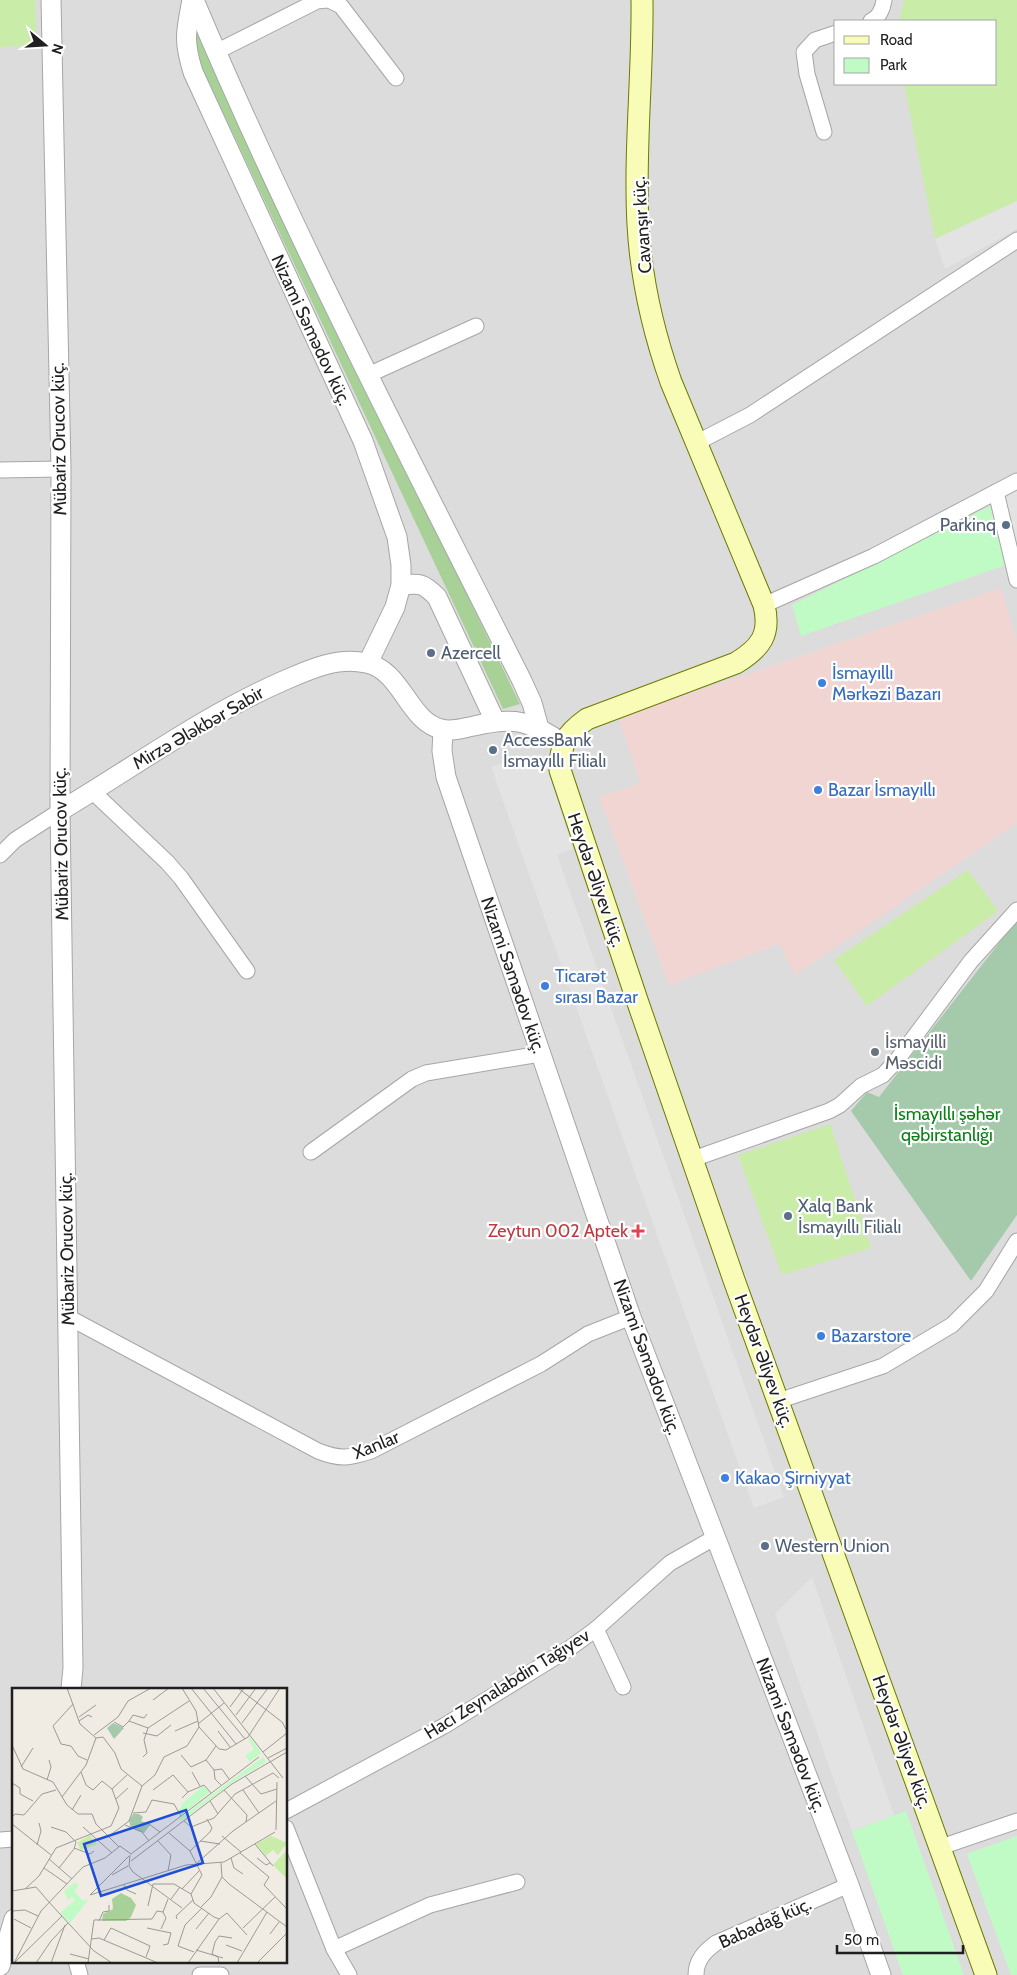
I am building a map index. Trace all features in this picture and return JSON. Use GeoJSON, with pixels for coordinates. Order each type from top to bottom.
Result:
{"type":"FeatureCollection","features":[{"type":"Feature","properties":{"kind":"main road","name":"Cavanşır küç."},"geometry":{"type":"LineString","coordinates":[[563,743],[573,729],[587,719],[736,664],[752,652],[762,639],[767,619],[764,605],[661,354],[652,316],[638,227],[637,189],[642,0]]}},
{"type":"Feature","properties":{"kind":"main road","name":"Heydər Əliyev küç."},"geometry":{"type":"LineString","coordinates":[[563,743],[560,770],[692,1159],[986,1975]]}},
{"type":"Feature","properties":{"kind":"street","name":"Mübariz Orucov küç."},"geometry":{"type":"LineString","coordinates":[[51,0],[61,469],[60,811],[72,1688]]}},
{"type":"Feature","properties":{"kind":"street"},"geometry":{"type":"LineString","coordinates":[[193,0],[292,218],[368,375],[522,681],[532,703],[539,728]]}},
{"type":"Feature","properties":{"kind":"street","name":"Nizami Səmədov küç."},"geometry":{"type":"LineString","coordinates":[[193,0],[185,37],[187,53],[193,72],[363,441],[397,537],[401,565],[401,586],[395,607],[368,663]]}},
{"type":"Feature","properties":{"kind":"street"},"geometry":{"type":"LineString","coordinates":[[216,52],[317,1],[328,0],[341,6],[396,78]]}},
{"type":"Feature","properties":{"kind":"street"},"geometry":{"type":"LineString","coordinates":[[874,20],[883,7],[884,0]]}},
{"type":"Feature","properties":{"kind":"street"},"geometry":{"type":"LineString","coordinates":[[824,132],[807,74],[804,52],[815,40],[834,34]]}},
{"type":"Feature","properties":{"kind":"street"},"geometry":{"type":"LineString","coordinates":[[696,443],[750,415],[1017,240]]}},
{"type":"Feature","properties":{"kind":"street"},"geometry":{"type":"LineString","coordinates":[[368,375],[476,326]]}},
{"type":"Feature","properties":{"kind":"street"},"geometry":{"type":"LineString","coordinates":[[0,470],[61,469]]}},
{"type":"Feature","properties":{"kind":"street"},"geometry":{"type":"LineString","coordinates":[[764,605],[874,556],[1017,482]]}},
{"type":"Feature","properties":{"kind":"street"},"geometry":{"type":"LineString","coordinates":[[996,492],[1017,580]]}},
{"type":"Feature","properties":{"kind":"street"},"geometry":{"type":"LineString","coordinates":[[401,586],[417,583],[427,587],[437,597],[495,721]]}},
{"type":"Feature","properties":{"kind":"street","name":"Mirzə Ələkbər Sabir"},"geometry":{"type":"LineString","coordinates":[[0,855],[15,840],[180,734],[249,696],[325,664],[352,660],[368,663],[383,670],[395,682],[424,720],[434,727],[443,730]]}},
{"type":"Feature","properties":{"kind":"street"},"geometry":{"type":"LineString","coordinates":[[443,730],[454,730],[495,721],[523,722],[539,728],[563,743]]}},
{"type":"Feature","properties":{"kind":"street","name":"Nizami Səmədov küç."},"geometry":{"type":"LineString","coordinates":[[443,730],[442,752],[446,777],[631,1317],[714,1538],[849,1885],[881,1975]]}},
{"type":"Feature","properties":{"kind":"street"},"geometry":{"type":"LineString","coordinates":[[92,791],[167,862],[181,878],[247,971]]}},
{"type":"Feature","properties":{"kind":"street"},"geometry":{"type":"LineString","coordinates":[[692,1159],[829,1110],[840,1105],[862,1086],[883,1075],[897,1060],[976,955],[1017,910]]}},
{"type":"Feature","properties":{"kind":"street"},"geometry":{"type":"LineString","coordinates":[[311,1152],[412,1079],[426,1073],[540,1054]]}},
{"type":"Feature","properties":{"kind":"street"},"geometry":{"type":"LineString","coordinates":[[778,1401],[882,1366],[952,1325],[986,1291],[1017,1241]]}},
{"type":"Feature","properties":{"kind":"street","name":"Xanlar"},"geometry":{"type":"LineString","coordinates":[[68,1316],[318,1451],[334,1457],[352,1457],[371,1451],[541,1364],[588,1334],[631,1317]]}},
{"type":"Feature","properties":{"kind":"street","name":"Hacı Zeynalabdin Tağıyev"},"geometry":{"type":"LineString","coordinates":[[288,1811],[444,1726],[570,1648],[596,1629],[670,1563],[714,1538]]}},
{"type":"Feature","properties":{"kind":"street"},"geometry":{"type":"LineString","coordinates":[[596,1629],[623,1687]]}},
{"type":"Feature","properties":{"kind":"street"},"geometry":{"type":"LineString","coordinates":[[941,1847],[1017,1822]]}},
{"type":"Feature","properties":{"kind":"street"},"geometry":{"type":"LineString","coordinates":[[288,1833],[334,1949],[349,1975]]}},
{"type":"Feature","properties":{"kind":"street"},"geometry":{"type":"LineString","coordinates":[[334,1949],[430,1905],[517,1882]]}},
{"type":"Feature","properties":{"kind":"street","name":"Babadağ küç."},"geometry":{"type":"LineString","coordinates":[[696,1975],[696,1967],[705,1952],[716,1944],[849,1885]]}},
{"type":"Feature","properties":{"kind":"street"},"geometry":{"type":"LineString","coordinates":[[0,1966],[12,1926]]}},
{"type":"Feature","properties":{"kind":"street"},"geometry":{"type":"LineString","coordinates":[[76,1962],[80,1975]]}},
{"type":"Feature","properties":{"kind":"street"},"geometry":{"type":"LineString","coordinates":[[200,1975],[221,1975]]}},
{"type":"Feature","properties":{"kind":"shaded area"},"geometry":{"type":"Polygon","coordinates":[[[0,0],[1017,0],[1017,1975],[0,1975],[0,0]]]}},
{"type":"Feature","properties":{"kind":"shaded area"},"geometry":{"type":"Polygon","coordinates":[[[1017,201],[1017,229],[945,269],[935,239],[1017,201]]]}},
{"type":"Feature","properties":{"kind":"shaded area","name":"Parkinq"},"geometry":{"type":"Polygon","coordinates":[[[1017,491],[1017,571],[1006,565],[990,506],[1017,491]]]}},
{"type":"Feature","properties":{"kind":"shaded area","name":"Bazar İsmayıllı"},"geometry":{"type":"Polygon","coordinates":[[[1001,588],[1017,643],[1017,823],[795,975],[779,944],[669,985],[599,797],[641,783],[618,718],[1001,588]]]}},
{"type":"Feature","properties":{"kind":"shaded area"},"geometry":{"type":"Polygon","coordinates":[[[543,755],[573,849],[557,855],[784,1497],[754,1508],[491,767],[521,756],[543,755]]]}},
{"type":"Feature","properties":{"kind":"shaded area"},"geometry":{"type":"Polygon","coordinates":[[[812,1577],[894,1815],[852,1831],[775,1614],[812,1577]]]}},
{"type":"Feature","properties":{"kind":"green space"},"geometry":{"type":"Polygon","coordinates":[[[0,0],[35,0],[37,45],[0,47],[0,0]]]}},
{"type":"Feature","properties":{"kind":"green space"},"geometry":{"type":"Polygon","coordinates":[[[904,0],[1017,0],[1017,201],[935,239],[904,85],[997,85],[997,20],[899,20],[904,0]]]}},
{"type":"Feature","properties":{"kind":"green space"},"geometry":{"type":"Polygon","coordinates":[[[197,28],[285,219],[520,704],[503,709],[196,55],[197,28]]]}},
{"type":"Feature","properties":{"kind":"green space"},"geometry":{"type":"Polygon","coordinates":[[[990,506],[1006,565],[801,636],[792,605],[990,506]]]}},
{"type":"Feature","properties":{"kind":"green space"},"geometry":{"type":"Polygon","coordinates":[[[968,870],[998,911],[867,1006],[834,960],[968,870]]]}},
{"type":"Feature","properties":{"kind":"green space","name":"İsmayıllı şəhər qəbirstanlığı"},"geometry":{"type":"Polygon","coordinates":[[[1017,920],[1017,1215],[971,1281],[851,1111],[867,1092],[879,1097],[1017,920]]]}},
{"type":"Feature","properties":{"kind":"green space"},"geometry":{"type":"Polygon","coordinates":[[[830,1124],[871,1248],[782,1275],[738,1155],[830,1124]]]}},
{"type":"Feature","properties":{"kind":"green space"},"geometry":{"type":"Polygon","coordinates":[[[906,1811],[964,1975],[903,1975],[852,1831],[906,1811]]]}},
{"type":"Feature","properties":{"kind":"green space"},"geometry":{"type":"Polygon","coordinates":[[[1017,1836],[1017,1975],[1011,1975],[967,1854],[1017,1836]]]}},
{"type":"Feature","properties":{"kind":"place","name":"Parkinq"},"geometry":{"type":"Point","coordinates":[1006,525]}},
{"type":"Feature","properties":{"kind":"place","name":"Azercell"},"geometry":{"type":"Point","coordinates":[431,653]}},
{"type":"Feature","properties":{"kind":"place","name":"İsmayıllı Mərkəzi Bazarı"},"geometry":{"type":"Point","coordinates":[822,683]}},
{"type":"Feature","properties":{"kind":"place","name":"AccessBank İsmayıllı Filialı"},"geometry":{"type":"Point","coordinates":[493,750]}},
{"type":"Feature","properties":{"kind":"place","name":"Bazar İsmayıllı"},"geometry":{"type":"Point","coordinates":[818,790]}},
{"type":"Feature","properties":{"kind":"place","name":"Ticarət sırası Bazar"},"geometry":{"type":"Point","coordinates":[545,986]}},
{"type":"Feature","properties":{"kind":"place","name":"İsmayilli Məscidi"},"geometry":{"type":"Point","coordinates":[875,1052]}},
{"type":"Feature","properties":{"kind":"place","name":"Xalq Bank İsmayıllı Filialı"},"geometry":{"type":"Point","coordinates":[788,1216]}},
{"type":"Feature","properties":{"kind":"place","name":"Zeytun 002 Aptek"},"geometry":{"type":"Point","coordinates":[638,1231]}},
{"type":"Feature","properties":{"kind":"place","name":"Bazarstore"},"geometry":{"type":"Point","coordinates":[821,1336]}},
{"type":"Feature","properties":{"kind":"place","name":"Kakao Şirniyyat"},"geometry":{"type":"Point","coordinates":[725,1478]}},
{"type":"Feature","properties":{"kind":"place","name":"Western Union"},"geometry":{"type":"Point","coordinates":[765,1546]}}]}
